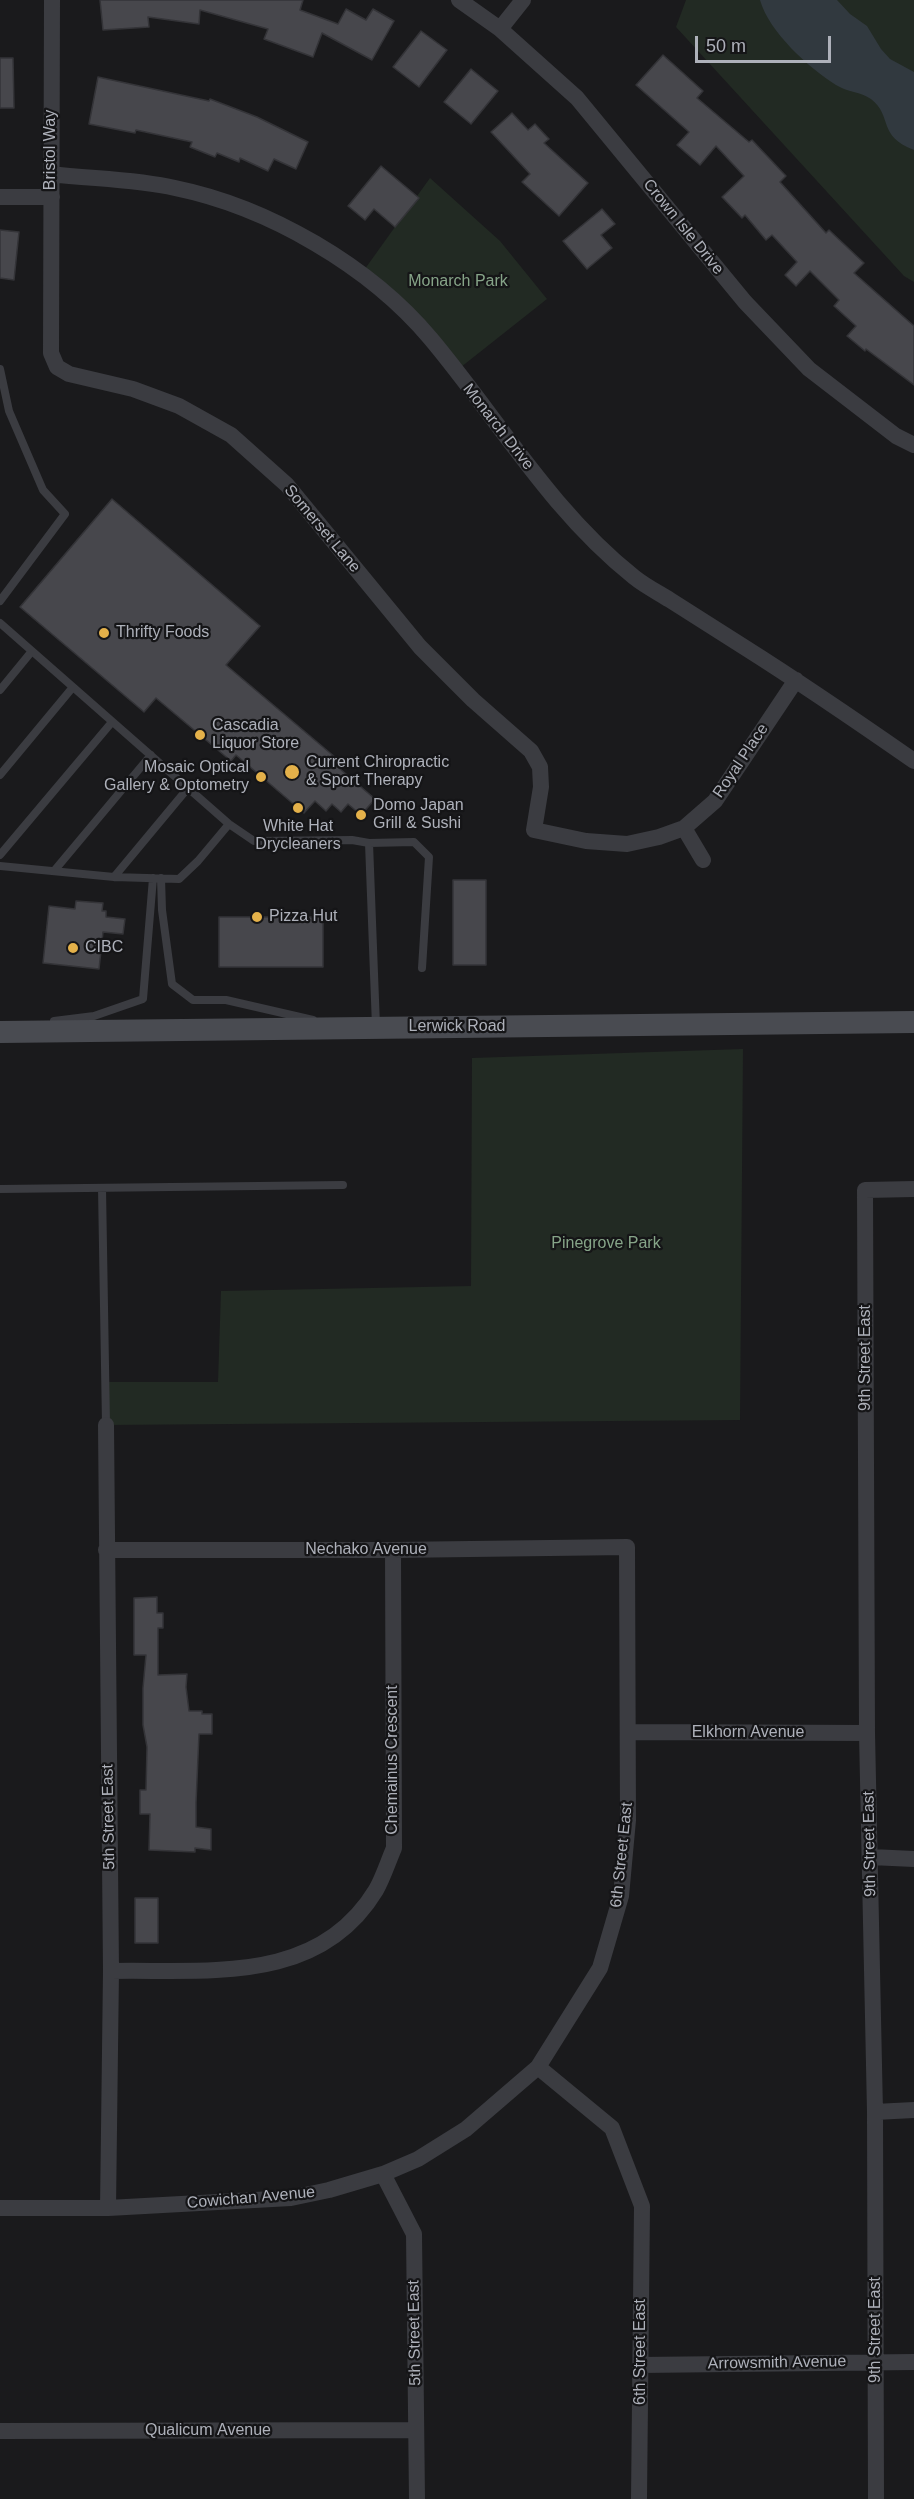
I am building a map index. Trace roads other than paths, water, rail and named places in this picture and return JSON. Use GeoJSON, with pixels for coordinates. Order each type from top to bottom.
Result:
{"type":"FeatureCollection","features":[{"type":"Feature","properties":{"kind":"main road","name":"Lerwick Road"},"geometry":{"type":"LineString","coordinates":[[0,1030],[914,1022]]}},
{"type":"Feature","properties":{"kind":"street","name":"Bristol Way"},"geometry":{"type":"LineString","coordinates":[[51,0],[52,300]]}},
{"type":"Feature","properties":{"kind":"street","name":"Crown Isle Drive"},"geometry":{"type":"LineString","coordinates":[[459,0],[500,29],[577,98],[745,302],[809,369],[896,436],[914,446]]}},
{"type":"Feature","properties":{"kind":"street"},"geometry":{"type":"LineString","coordinates":[[500,29],[523,0]]}},
{"type":"Feature","properties":{"kind":"street","name":"Monarch Drive"},"geometry":{"type":"LineString","coordinates":[[51,174],[173,187],[212,197],[248,210],[318,246],[362,273],[401,306],[432,340],[546,490],[635,578],[796,680],[914,761]]}},
{"type":"Feature","properties":{"kind":"street"},"geometry":{"type":"LineString","coordinates":[[0,197],[51,197]]}},
{"type":"Feature","properties":{"kind":"street","name":"Somerset Lane"},"geometry":{"type":"LineString","coordinates":[[52,300],[51,353],[57,367],[69,374],[133,388],[179,406],[231,435],[287,485],[420,647],[473,700],[531,751],[540,768],[541,787],[534,830]]}},
{"type":"Feature","properties":{"kind":"street","name":"Royal Place"},"geometry":{"type":"LineString","coordinates":[[534,830],[586,841],[627,844],[659,837],[684,828],[715,801],[796,680]]}},
{"type":"Feature","properties":{"kind":"street"},"geometry":{"type":"LineString","coordinates":[[684,828],[704,860]]}},
{"type":"Feature","properties":{"kind":"street","name":"9th Street East"},"geometry":{"type":"LineString","coordinates":[[876,2499],[875,2112],[867,1733],[866,1190],[914,1189]]}},
{"type":"Feature","properties":{"kind":"street","name":"5th Street East"},"geometry":{"type":"LineString","coordinates":[[106,1425],[111,1971],[108,2208]]}},
{"type":"Feature","properties":{"kind":"street","name":"Nechako Avenue"},"geometry":{"type":"LineString","coordinates":[[106,1550],[627,1547]]}},
{"type":"Feature","properties":{"kind":"street","name":"6th Street East"},"geometry":{"type":"LineString","coordinates":[[627,1547],[628,1820],[621,1896],[600,1968],[537,2067],[612,2128],[642,2206],[639,2499]]}},
{"type":"Feature","properties":{"kind":"street","name":"Chemainus Crescent"},"geometry":{"type":"LineString","coordinates":[[111,1971],[244,1969],[287,1961],[324,1944],[353,1919],[376,1890],[394,1848],[393,1550]]}},
{"type":"Feature","properties":{"kind":"street","name":"Elkhorn Avenue"},"geometry":{"type":"LineString","coordinates":[[629,1732],[867,1733]]}},
{"type":"Feature","properties":{"kind":"street"},"geometry":{"type":"LineString","coordinates":[[871,1857],[914,1859]]}},
{"type":"Feature","properties":{"kind":"street","name":"Cowichan Avenue"},"geometry":{"type":"LineString","coordinates":[[0,2208],[108,2208],[291,2198],[329,2190],[383,2174],[418,2159],[466,2129],[537,2067]]}},
{"type":"Feature","properties":{"kind":"street"},"geometry":{"type":"LineString","coordinates":[[875,2112],[914,2110]]}},
{"type":"Feature","properties":{"kind":"street","name":"5th Street East"},"geometry":{"type":"LineString","coordinates":[[383,2174],[414,2234],[417,2499]]}},
{"type":"Feature","properties":{"kind":"street","name":"Arrowsmith Avenue"},"geometry":{"type":"LineString","coordinates":[[640,2365],[914,2362]]}},
{"type":"Feature","properties":{"kind":"street","name":"Qualicum Avenue"},"geometry":{"type":"LineString","coordinates":[[0,2431],[416,2430]]}},
{"type":"Feature","properties":{"kind":"lane"},"geometry":{"type":"LineString","coordinates":[[0,369],[9,411],[43,490],[65,514],[0,601]]}},
{"type":"Feature","properties":{"kind":"lane"},"geometry":{"type":"LineString","coordinates":[[0,623],[230,824],[254,841],[414,842],[429,857],[422,968]]}},
{"type":"Feature","properties":{"kind":"lane"},"geometry":{"type":"LineString","coordinates":[[0,690],[32,651]]}},
{"type":"Feature","properties":{"kind":"lane"},"geometry":{"type":"LineString","coordinates":[[0,775],[73,687]]}},
{"type":"Feature","properties":{"kind":"lane"},"geometry":{"type":"LineString","coordinates":[[0,855],[112,722]]}},
{"type":"Feature","properties":{"kind":"lane"},"geometry":{"type":"LineString","coordinates":[[54,872],[151,755]]}},
{"type":"Feature","properties":{"kind":"lane"},"geometry":{"type":"LineString","coordinates":[[114,877],[189,788]]}},
{"type":"Feature","properties":{"kind":"lane"},"geometry":{"type":"LineString","coordinates":[[0,866],[114,877],[179,879],[230,824]]}},
{"type":"Feature","properties":{"kind":"lane"},"geometry":{"type":"LineString","coordinates":[[369,843],[376,1027]]}},
{"type":"Feature","properties":{"kind":"lane"},"geometry":{"type":"LineString","coordinates":[[157,878],[172,984],[193,1000],[226,1000],[345,1027]]}},
{"type":"Feature","properties":{"kind":"lane"},"geometry":{"type":"LineString","coordinates":[[0,1030],[94,1016],[143,999],[157,878]]}},
{"type":"Feature","properties":{"kind":"lane"},"geometry":{"type":"LineString","coordinates":[[0,1189],[343,1185]]}},
{"type":"Feature","properties":{"kind":"lane"},"geometry":{"type":"LineString","coordinates":[[102,1188],[106,1425]]}},
{"type":"Feature","properties":{"kind":"place","name":"Thrifty Foods"},"geometry":{"type":"Point","coordinates":[104,633]}},
{"type":"Feature","properties":{"kind":"place","name":"Cascadia Liquor Store"},"geometry":{"type":"Point","coordinates":[200,735]}},
{"type":"Feature","properties":{"kind":"place","name":"Current Chiropractic & Sport Therapy"},"geometry":{"type":"Point","coordinates":[292,772]}},
{"type":"Feature","properties":{"kind":"place","name":"Mosaic Optical Gallery & Optometry"},"geometry":{"type":"Point","coordinates":[261,777]}},
{"type":"Feature","properties":{"kind":"place","name":"White Hat Drycleaners"},"geometry":{"type":"Point","coordinates":[298,808]}},
{"type":"Feature","properties":{"kind":"place","name":"Domo Japan Grill & Sushi"},"geometry":{"type":"Point","coordinates":[361,815]}},
{"type":"Feature","properties":{"kind":"place","name":"Pizza Hut"},"geometry":{"type":"Point","coordinates":[257,917]}},
{"type":"Feature","properties":{"kind":"place","name":"CIBC"},"geometry":{"type":"Point","coordinates":[73,948]}},
{"type":"Feature","properties":{"kind":"park label","name":"Monarch Park"},"geometry":{"type":"Point","coordinates":[458,282]}},
{"type":"Feature","properties":{"kind":"park label","name":"Pinegrove Park"},"geometry":{"type":"Point","coordinates":[606,1244]}}]}
